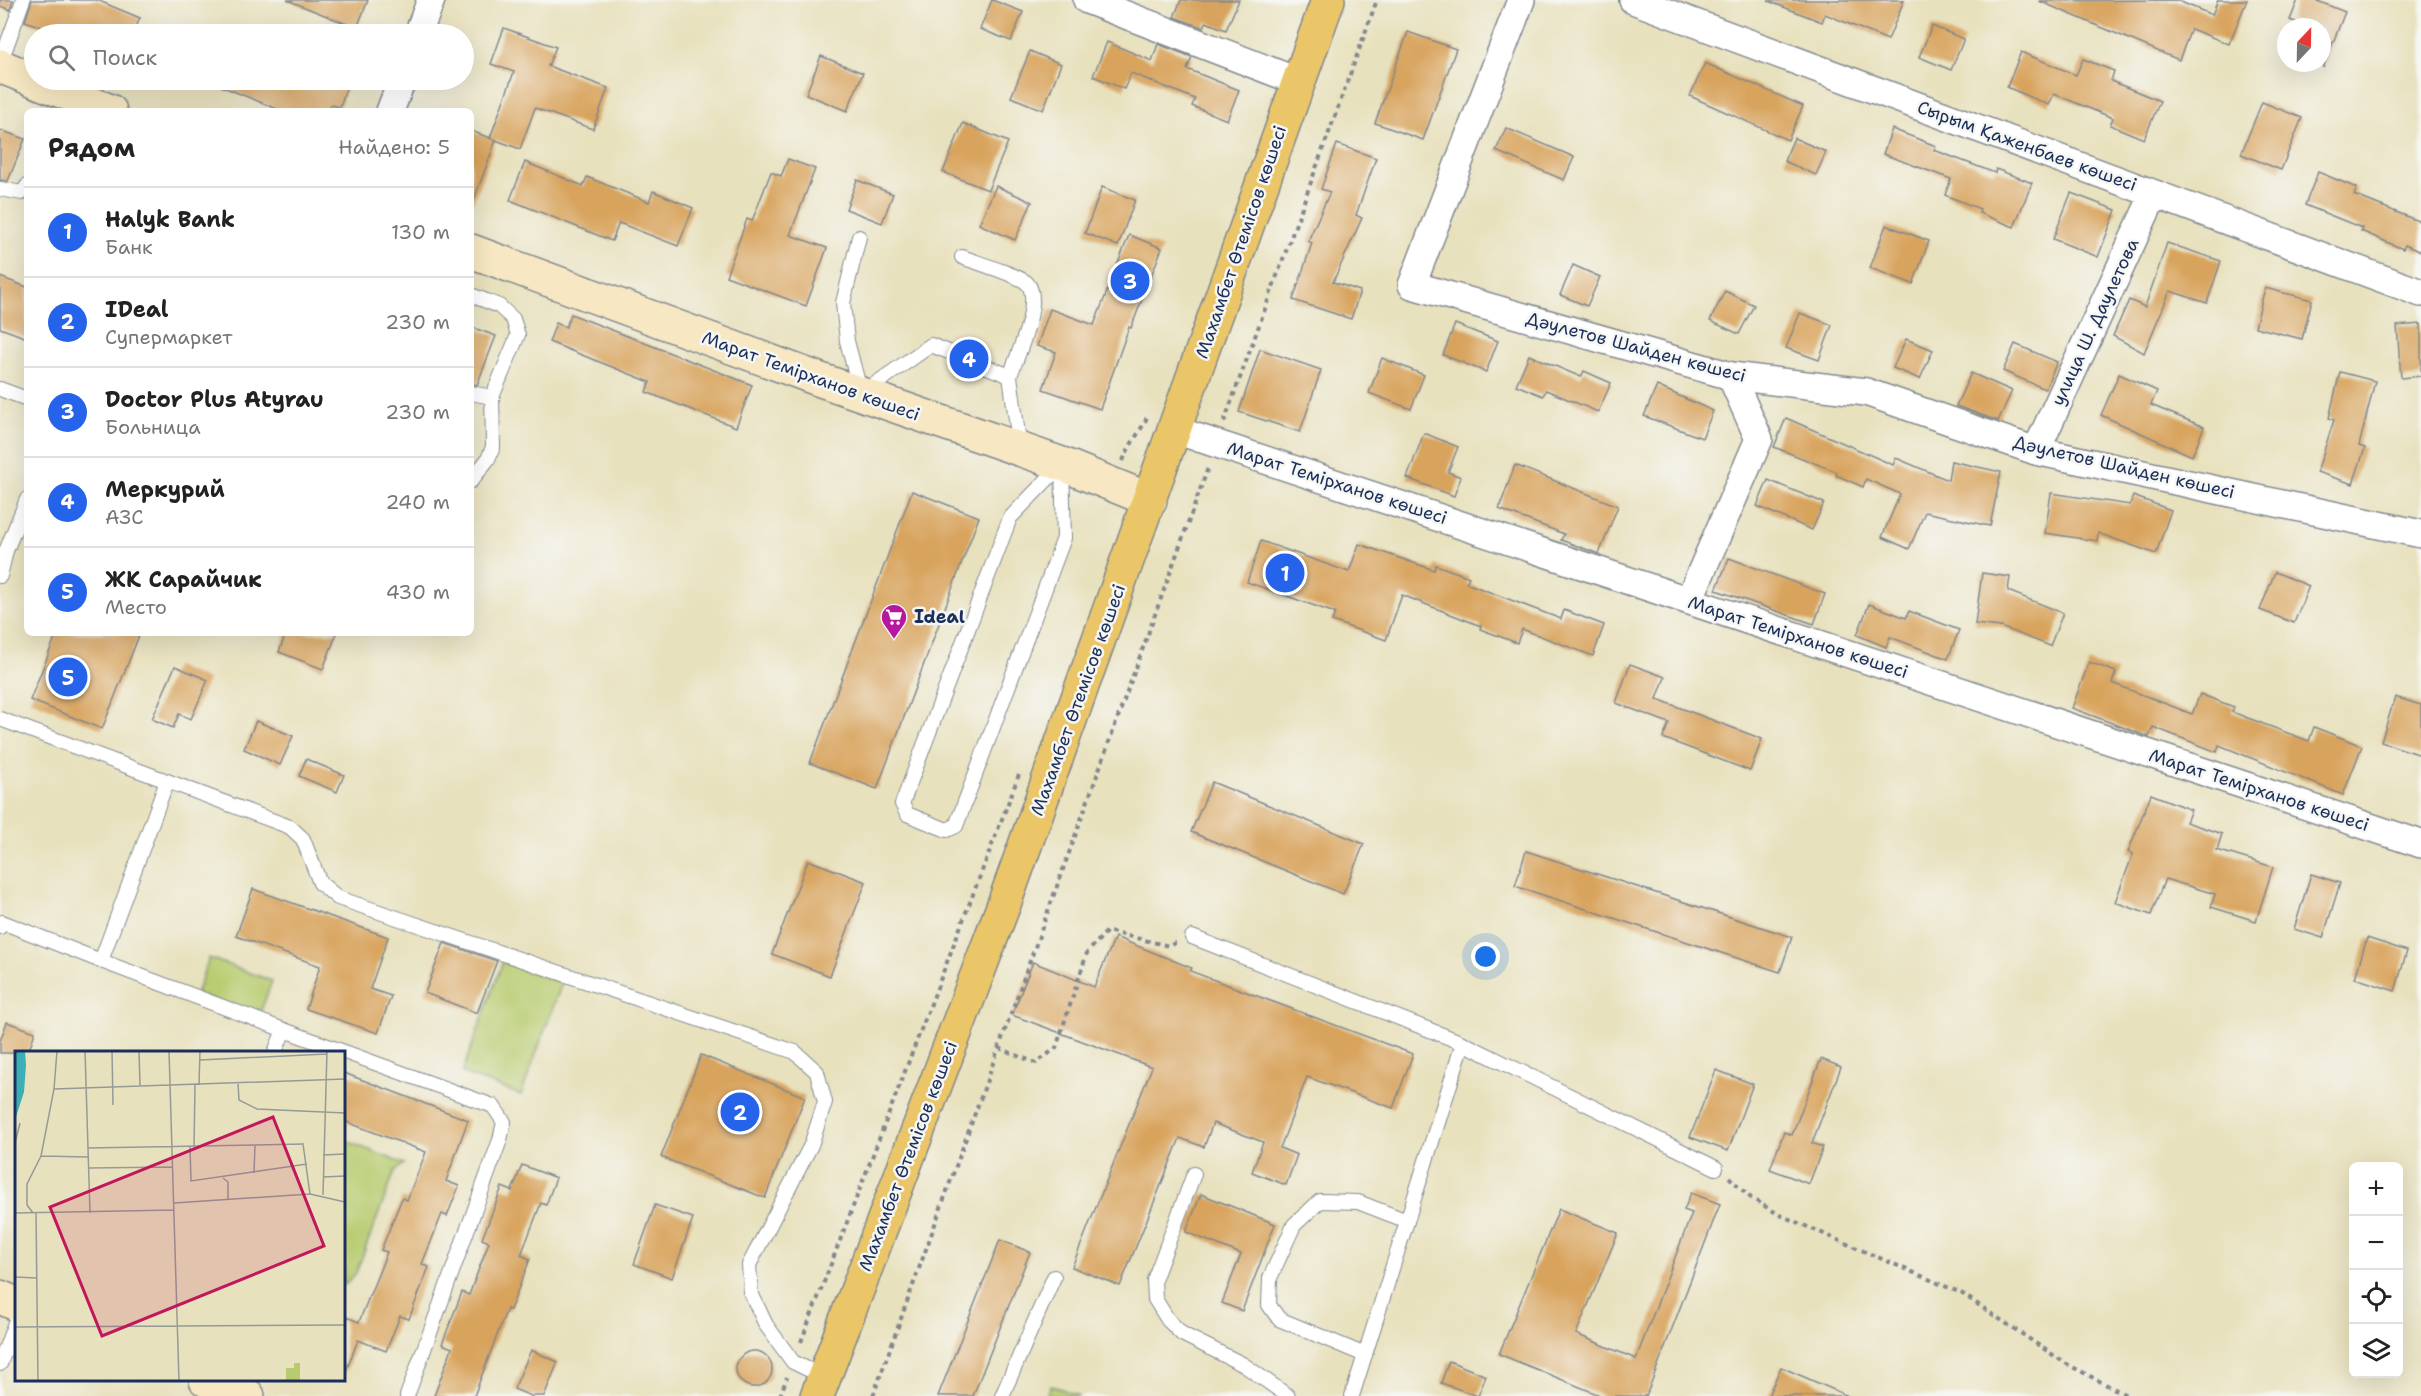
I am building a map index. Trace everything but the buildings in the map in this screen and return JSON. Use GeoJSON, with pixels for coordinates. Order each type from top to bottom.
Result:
{"type":"FeatureCollection","features":[{"type":"Feature","properties":{"kind":"main road","name":"Махамбет Өтемісов көшесі"},"geometry":{"type":"LineString","coordinates":[[820,1386],[1000,915],[1175,430],[1297,81],[1328,0]]}},
{"type":"Feature","properties":{"kind":"street"},"geometry":{"type":"LineString","coordinates":[[422,24],[431,0]]}},
{"type":"Feature","properties":{"kind":"street"},"geometry":{"type":"LineString","coordinates":[[1087,0],[1297,81]]}},
{"type":"Feature","properties":{"kind":"street","name":"Дәулетов Шайден көшесі"},"geometry":{"type":"LineString","coordinates":[[1521,0],[1412,285],[1731,376],[1866,392],[2036,450],[2421,534]]}},
{"type":"Feature","properties":{"kind":"street","name":"Сырым Қаженбаев көшесі"},"geometry":{"type":"LineString","coordinates":[[1633,0],[2421,293]]}},
{"type":"Feature","properties":{"kind":"street"},"geometry":{"type":"LineString","coordinates":[[0,65],[24,77]]}},
{"type":"Feature","properties":{"kind":"street"},"geometry":{"type":"LineString","coordinates":[[50,90],[64,97],[100,108]]}},
{"type":"Feature","properties":{"kind":"street"},"geometry":{"type":"LineString","coordinates":[[391,108],[398,90]]}},
{"type":"Feature","properties":{"kind":"street","name":"улица Ш. Даулетова"},"geometry":{"type":"LineString","coordinates":[[2036,450],[2154,194]]}},
{"type":"Feature","properties":{"kind":"street","name":"Марат Темірханов көшесі"},"geometry":{"type":"LineString","coordinates":[[474,252],[861,394],[1062,464],[1150,500]]}},
{"type":"Feature","properties":{"kind":"street"},"geometry":{"type":"LineString","coordinates":[[1689,600],[1759,439],[1731,376]]}},
{"type":"Feature","properties":{"kind":"street","name":"Марат Темірханов көшесі"},"geometry":{"type":"LineString","coordinates":[[1175,430],[2421,844]]}},
{"type":"Feature","properties":{"kind":"street"},"geometry":{"type":"LineString","coordinates":[[0,1297],[15,1304]]}},
{"type":"Feature","properties":{"kind":"street"},"geometry":{"type":"LineString","coordinates":[[209,1381],[248,1396]]}},
{"type":"Feature","properties":{"kind":"lane"},"geometry":{"type":"LineString","coordinates":[[0,65],[23,0]]}},
{"type":"Feature","properties":{"kind":"lane"},"geometry":{"type":"LineString","coordinates":[[0,189],[22,193],[24,190]]}},
{"type":"Feature","properties":{"kind":"lane"},"geometry":{"type":"LineString","coordinates":[[859,237],[843,303],[847,341],[861,394],[931,345],[1010,376]]}},
{"type":"Feature","properties":{"kind":"lane"},"geometry":{"type":"LineString","coordinates":[[962,257],[1026,282],[1032,293],[1033,306],[1010,376],[1020,451]]}},
{"type":"Feature","properties":{"kind":"lane"},"geometry":{"type":"LineString","coordinates":[[474,296],[500,306],[513,319],[518,335],[492,397],[493,447],[488,459],[474,478]]}},
{"type":"Feature","properties":{"kind":"lane"},"geometry":{"type":"LineString","coordinates":[[0,389],[24,398]]}},
{"type":"Feature","properties":{"kind":"lane"},"geometry":{"type":"LineString","coordinates":[[474,394],[492,397]]}},
{"type":"Feature","properties":{"kind":"lane"},"geometry":{"type":"LineString","coordinates":[[1062,464],[1064,538],[956,826],[947,830],[907,814],[902,804],[1010,518],[1062,464]]}},
{"type":"Feature","properties":{"kind":"lane"},"geometry":{"type":"LineString","coordinates":[[0,576],[3,549],[24,505]]}},
{"type":"Feature","properties":{"kind":"lane"},"geometry":{"type":"LineString","coordinates":[[0,719],[290,827],[303,839],[320,883],[338,898],[795,1052],[817,1072],[825,1102],[811,1145],[749,1265],[751,1293],[766,1325],[793,1362],[820,1386]]}},
{"type":"Feature","properties":{"kind":"lane"},"geometry":{"type":"LineString","coordinates":[[101,961],[166,781]]}},
{"type":"Feature","properties":{"kind":"lane"},"geometry":{"type":"LineString","coordinates":[[1,923],[342,1051]]}},
{"type":"Feature","properties":{"kind":"lane"},"geometry":{"type":"LineString","coordinates":[[1192,937],[1463,1042],[1716,1168]]}},
{"type":"Feature","properties":{"kind":"lane"},"geometry":{"type":"LineString","coordinates":[[276,1051],[284,1030]]}},
{"type":"Feature","properties":{"kind":"lane"},"geometry":{"type":"LineString","coordinates":[[1352,1396],[1463,1042]]}},
{"type":"Feature","properties":{"kind":"lane"},"geometry":{"type":"LineString","coordinates":[[345,1052],[493,1106],[504,1122],[500,1140],[407,1396]]}},
{"type":"Feature","properties":{"kind":"lane"},"geometry":{"type":"LineString","coordinates":[[1194,1174],[1154,1280],[1155,1299],[1168,1320],[1182,1334],[1244,1365],[1288,1396]]}},
{"type":"Feature","properties":{"kind":"lane"},"geometry":{"type":"LineString","coordinates":[[1365,1355],[1279,1320],[1269,1305],[1270,1278],[1294,1225],[1320,1201],[1358,1202],[1407,1221]]}},
{"type":"Feature","properties":{"kind":"lane"},"geometry":{"type":"LineString","coordinates":[[1002,1396],[1054,1277]]}},
{"type":"Feature","properties":{"kind":"lane"},"geometry":{"type":"LineString","coordinates":[[0,1364],[15,1323]]}},
{"type":"Feature","properties":{"kind":"path"},"geometry":{"type":"LineString","coordinates":[[873,1396],[1377,0]]}},
{"type":"Feature","properties":{"kind":"path"},"geometry":{"type":"LineString","coordinates":[[1115,485],[1126,450],[1141,433],[1149,410]]}},
{"type":"Feature","properties":{"kind":"path"},"geometry":{"type":"LineString","coordinates":[[780,1396],[1024,762]]}},
{"type":"Feature","properties":{"kind":"path"},"geometry":{"type":"LineString","coordinates":[[999,1048],[1036,1063],[1056,1048],[1087,953],[1107,931],[1169,946],[1192,937]]}},
{"type":"Feature","properties":{"kind":"path"},"geometry":{"type":"LineString","coordinates":[[1716,1168],[1751,1198],[1780,1215],[1961,1293],[2065,1363],[2128,1396]]}},
{"type":"Feature","properties":{"kind":"green space"},"geometry":{"type":"Polygon","coordinates":[[[209,958],[272,981],[259,1016],[196,994],[209,958]]]}},
{"type":"Feature","properties":{"kind":"green space"},"geometry":{"type":"Polygon","coordinates":[[[503,961],[562,983],[521,1095],[462,1073],[503,961]]]}},
{"type":"Feature","properties":{"kind":"green space"},"geometry":{"type":"Polygon","coordinates":[[[345,1140],[404,1164],[395,1171],[356,1273],[345,1284],[345,1140]]]}},
{"type":"Feature","properties":{"kind":"green space"},"geometry":{"type":"Polygon","coordinates":[[[1051,1385],[1079,1396],[1046,1396],[1051,1385]]]}},
{"type":"Feature","properties":{"kind":"place","name":"Doctor Plus Atyrau"},"geometry":{"type":"Point","coordinates":[1130,281]}},
{"type":"Feature","properties":{"kind":"place","name":"Меркурий"},"geometry":{"type":"Point","coordinates":[969,359]}},
{"type":"Feature","properties":{"kind":"place","name":"Halyk Bank"},"geometry":{"type":"Point","coordinates":[1285,573]}},
{"type":"Feature","properties":{"kind":"place","name":"Ideal"},"geometry":{"type":"Point","coordinates":[894,640]}},
{"type":"Feature","properties":{"kind":"place","name":"ЖК Сарайчик"},"geometry":{"type":"Point","coordinates":[68,677]}},
{"type":"Feature","properties":{"kind":"place","name":"IDeal"},"geometry":{"type":"Point","coordinates":[740,1112]}}]}
